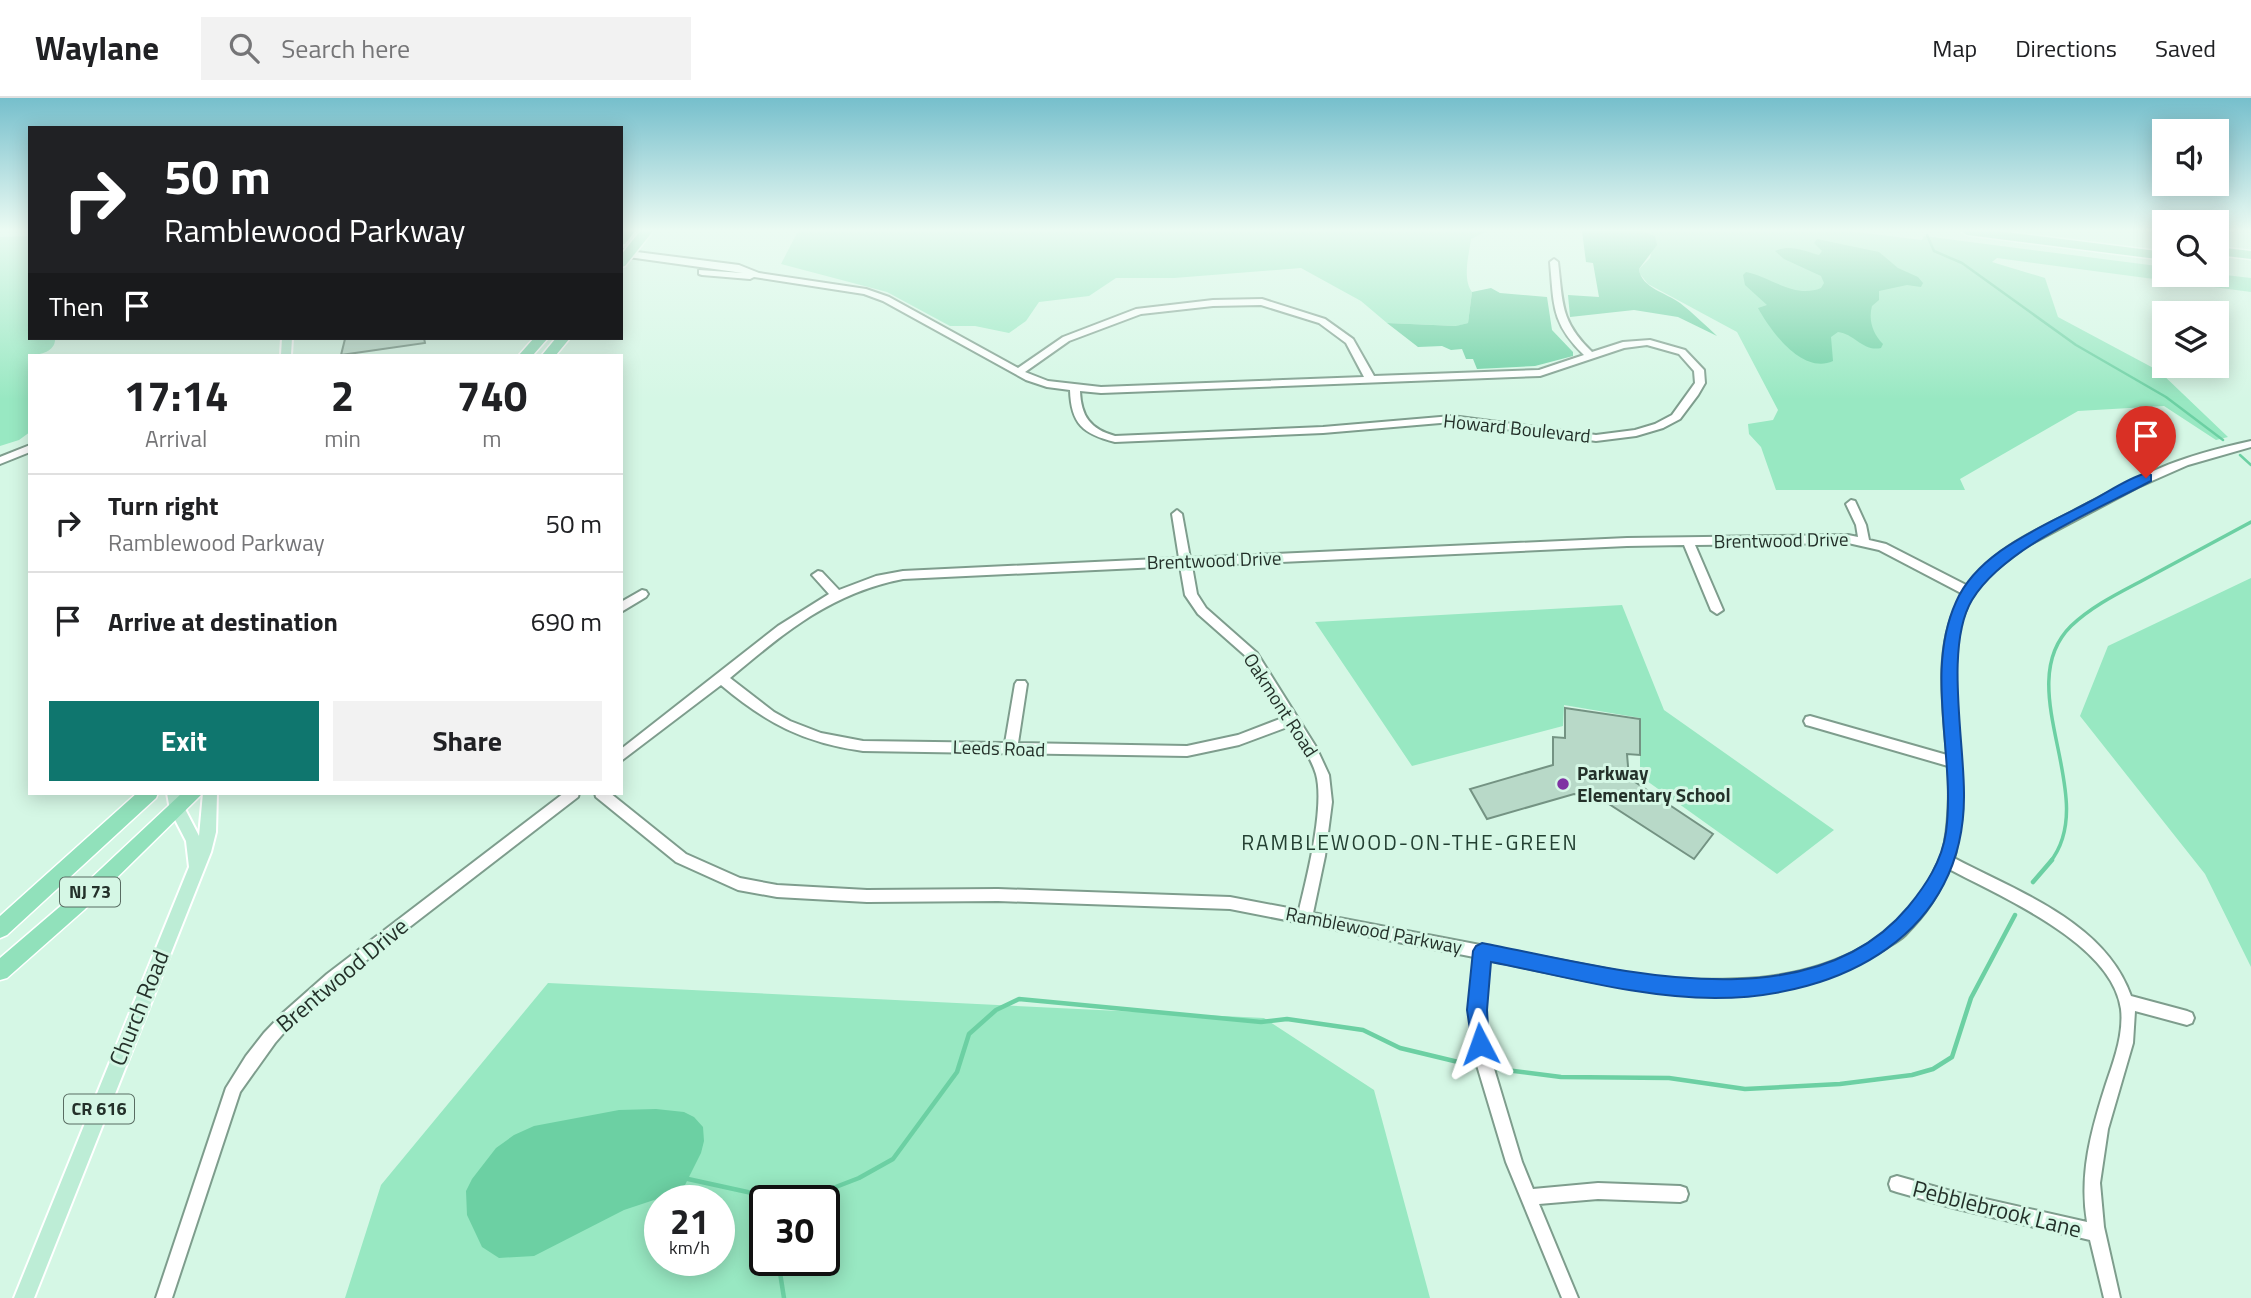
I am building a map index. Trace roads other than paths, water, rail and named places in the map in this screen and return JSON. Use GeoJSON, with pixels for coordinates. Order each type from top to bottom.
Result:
{"type":"FeatureCollection","features":[{"type":"Feature","properties":{"kind":"highway"},"geometry":{"type":"LineString","coordinates":[[527,354],[539,340]]}},
{"type":"Feature","properties":{"kind":"highway"},"geometry":{"type":"LineString","coordinates":[[550,354],[561,340]]}},
{"type":"Feature","properties":{"kind":"highway","name":"NJ 73"},"geometry":{"type":"LineString","coordinates":[[0,929],[147,795]]}},
{"type":"Feature","properties":{"kind":"highway","name":"NJ 73"},"geometry":{"type":"LineString","coordinates":[[0,971],[77,904],[176,801]]}},
{"type":"Feature","properties":{"kind":"main road","name":"Church Road"},"geometry":{"type":"LineString","coordinates":[[24,1298],[193,876],[208,832],[211,795]]}},
{"type":"Feature","properties":{"kind":"main road","name":"Church Road"},"geometry":{"type":"LineString","coordinates":[[176,801],[193,836],[196,856],[193,876]]}},
{"type":"Feature","properties":{"kind":"street","name":"Howard Boulevard"},"geometry":{"type":"LineString","coordinates":[[834,287],[866,292],[887,299],[1019,372],[1047,384],[1075,388],[1101,390],[1540,373],[1623,345],[1647,342],[1682,352],[1690,358],[1699,370],[1700,383],[1676,417],[1659,426],[1636,433],[1596,438],[1452,419],[1400,421],[1386,427],[1115,439],[1100,436],[1086,428],[1075,407],[1075,388]]}},
{"type":"Feature","properties":{"kind":"street"},"geometry":{"type":"LineString","coordinates":[[1558,287],[1561,322],[1569,337],[1591,356]]}},
{"type":"Feature","properties":{"kind":"street"},"geometry":{"type":"LineString","coordinates":[[1019,372],[1066,339],[1139,310],[1213,303],[1262,302],[1322,321],[1350,341],[1370,380]]}},
{"type":"Feature","properties":{"kind":"street","name":"Ramblewood Parkway"},"geometry":{"type":"LineString","coordinates":[[603,795],[681,858],[738,884],[777,891],[867,896],[998,895],[1205,901],[1305,917],[1658,986],[1716,989],[1772,985],[1847,964],[1888,939],[1920,908],[1932,892],[1947,861],[1956,813],[1950,697],[1951,644],[1958,614],[1969,592],[1982,576],[2018,547],[2132,485],[2175,466],[2251,444]]}},
{"type":"Feature","properties":{"kind":"street"},"geometry":{"type":"LineString","coordinates":[[0,461],[28,449]]}},
{"type":"Feature","properties":{"kind":"street"},"geometry":{"type":"LineString","coordinates":[[1851,503],[1861,525],[1864,541],[1896,554],[1969,592]]}},
{"type":"Feature","properties":{"kind":"street","name":"Oakmont Road"},"geometry":{"type":"LineString","coordinates":[[1177,514],[1191,595],[1202,611],[1253,656],[1318,762],[1325,788],[1318,856],[1305,917]]}},
{"type":"Feature","properties":{"kind":"street"},"geometry":{"type":"LineString","coordinates":[[1688,541],[1717,610]]}},
{"type":"Feature","properties":{"kind":"street","name":"Brentwood Drive"},"geometry":{"type":"LineString","coordinates":[[623,753],[806,613],[836,594],[871,580],[902,575],[1183,561],[1688,541],[1864,541]]}},
{"type":"Feature","properties":{"kind":"street"},"geometry":{"type":"LineString","coordinates":[[818,575],[836,594]]}},
{"type":"Feature","properties":{"kind":"street"},"geometry":{"type":"LineString","coordinates":[[623,607],[642,594]]}},
{"type":"Feature","properties":{"kind":"street","name":"Leeds Road"},"geometry":{"type":"LineString","coordinates":[[720,678],[779,723],[830,743],[872,746],[1201,750],[1239,740],[1291,720]]}},
{"type":"Feature","properties":{"kind":"street"},"geometry":{"type":"LineString","coordinates":[[1011,748],[1021,684]]}},
{"type":"Feature","properties":{"kind":"street"},"geometry":{"type":"LineString","coordinates":[[1810,721],[1954,762]]}},
{"type":"Feature","properties":{"kind":"street","name":"Brentwood Drive"},"geometry":{"type":"LineString","coordinates":[[164,1298],[234,1088],[250,1060],[275,1028],[324,985],[570,795]]}},
{"type":"Feature","properties":{"kind":"street"},"geometry":{"type":"LineString","coordinates":[[1947,861],[2076,933],[2104,959],[2129,1002],[2129,1029],[2095,1150],[2091,1184],[2097,1233],[2112,1298]]}},
{"type":"Feature","properties":{"kind":"street"},"geometry":{"type":"LineString","coordinates":[[1482,951],[1477,1010],[1480,1044],[1500,1122],[1570,1298]]}},
{"type":"Feature","properties":{"kind":"street"},"geometry":{"type":"LineString","coordinates":[[2129,1002],[2187,1018]]}},
{"type":"Feature","properties":{"kind":"street","name":"Pebblebrook Lane"},"geometry":{"type":"LineString","coordinates":[[1898,1184],[1954,1200],[2097,1233]]}},
{"type":"Feature","properties":{"kind":"street"},"geometry":{"type":"LineString","coordinates":[[1528,1197],[1609,1190],[1680,1194]]}},
{"type":"Feature","properties":{"kind":"waterway"},"geometry":{"type":"LineString","coordinates":[[1995,287],[2076,345],[2166,397],[2223,440]]}},
{"type":"Feature","properties":{"kind":"waterway"},"geometry":{"type":"LineString","coordinates":[[2240,455],[2251,465]]}},
{"type":"Feature","properties":{"kind":"waterway"},"geometry":{"type":"LineString","coordinates":[[2050,862],[2063,836],[2066,806],[2051,710],[2049,679],[2054,651],[2071,626],[2098,605],[2251,522]]}},
{"type":"Feature","properties":{"kind":"waterway"},"geometry":{"type":"LineString","coordinates":[[2033,882],[2052,860]]}},
{"type":"Feature","properties":{"kind":"waterway"},"geometry":{"type":"LineString","coordinates":[[1490,1068],[1561,1077],[1669,1078],[1745,1089],[1840,1084],[1912,1075],[1933,1069],[1952,1057],[1971,998],[2015,915]]}},
{"type":"Feature","properties":{"kind":"waterway"},"geometry":{"type":"LineString","coordinates":[[840,1185],[893,1159],[957,1072],[969,1034],[996,1010],[1019,999],[1261,1022],[1287,1019],[1363,1030],[1400,1048],[1479,1067]]}},
{"type":"Feature","properties":{"kind":"waterway"},"geometry":{"type":"LineString","coordinates":[[688,1179],[749,1192]]}},
{"type":"Feature","properties":{"kind":"waterway"},"geometry":{"type":"LineString","coordinates":[[781,1276],[784,1298]]}},
{"type":"Feature","properties":{"kind":"place","name":"Parkway Elementary School"},"geometry":{"type":"Point","coordinates":[1563,784]}},
{"type":"Feature","properties":{"kind":"district","name":"RAMBLEWOOD-ON-THE-GREEN"},"geometry":{"type":"Point","coordinates":[1410,843]}}]}
